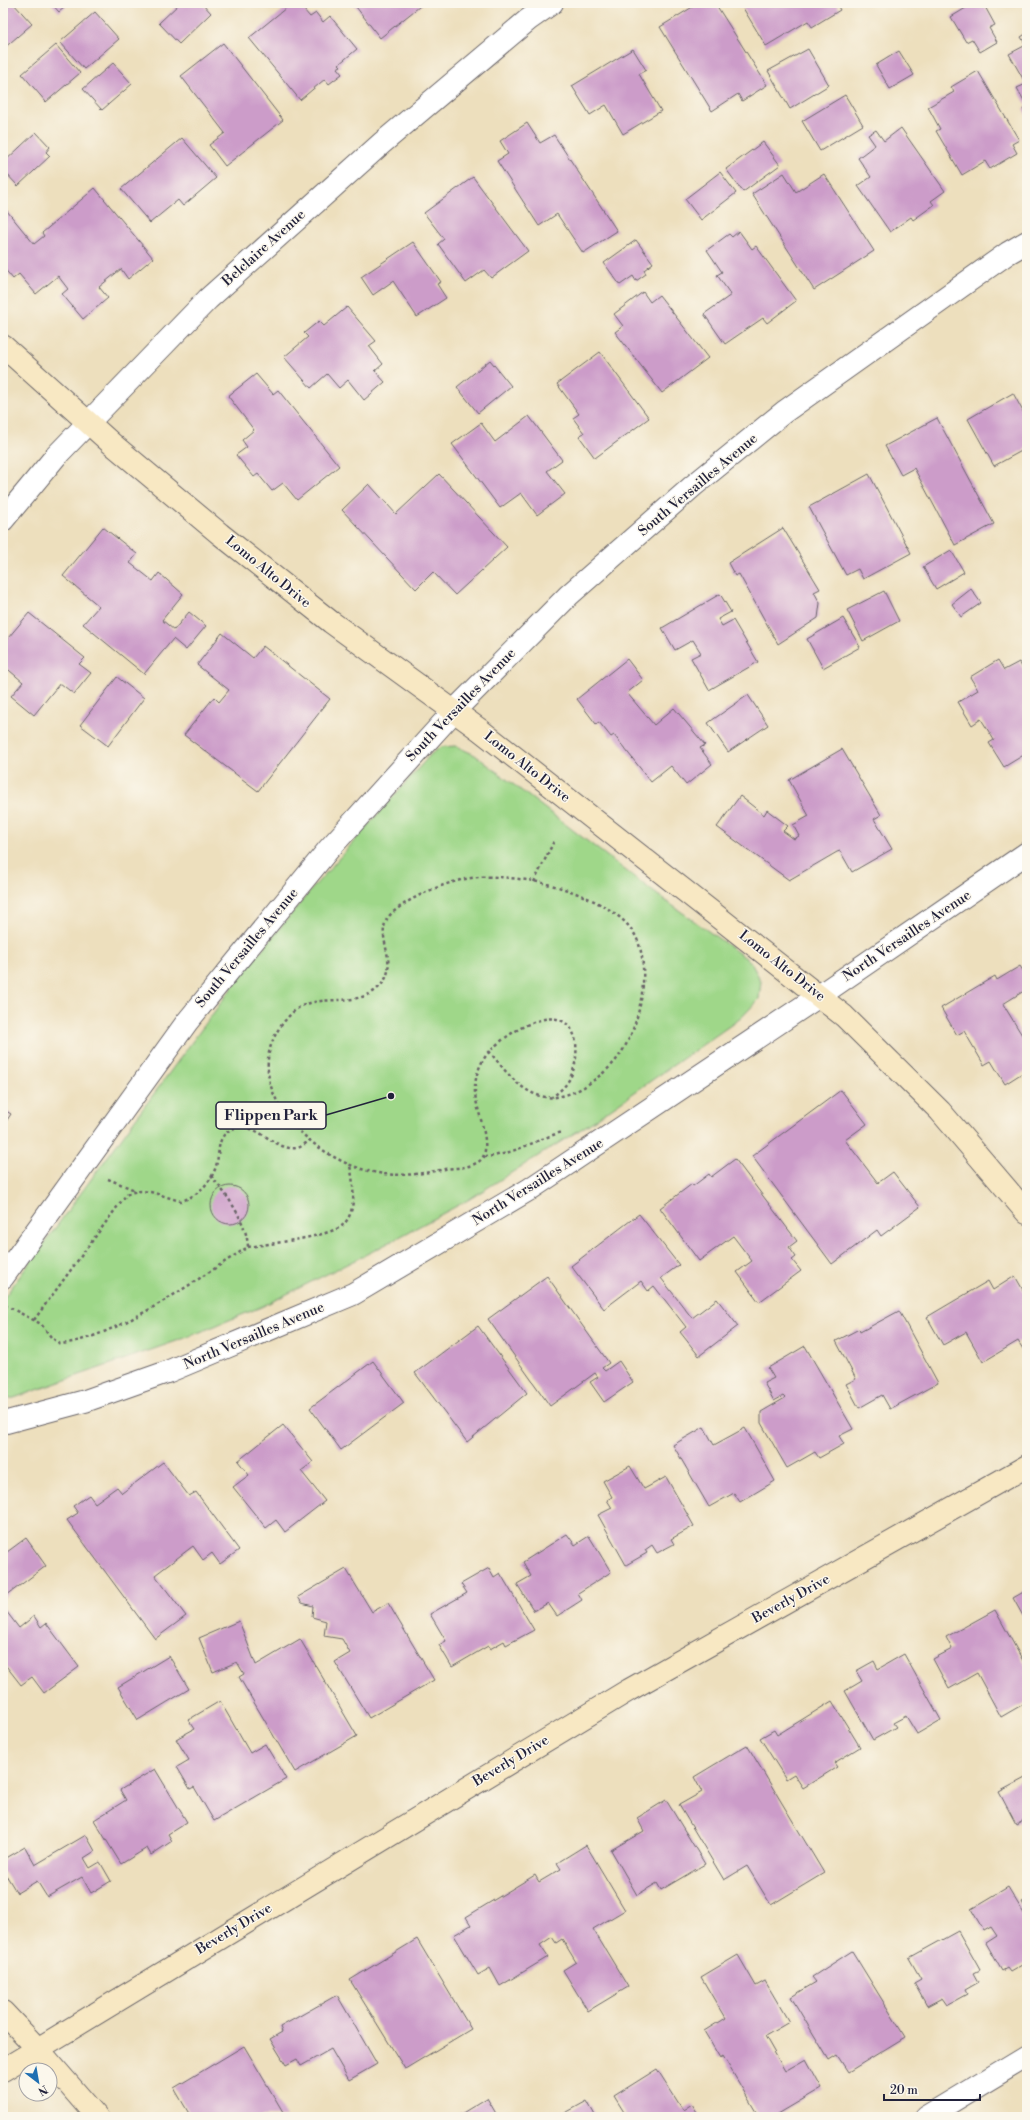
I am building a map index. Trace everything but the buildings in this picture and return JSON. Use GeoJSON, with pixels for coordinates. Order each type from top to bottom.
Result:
{"type":"FeatureCollection","features":[{"type":"Feature","properties":{"kind":"street","name":"Belclaire Avenue"},"geometry":{"type":"LineString","coordinates":[[3,520],[56,456],[208,299],[382,143],[528,20],[552,3]]}},
{"type":"Feature","properties":{"kind":"street","name":"South Versailles Avenue"},"geometry":{"type":"LineString","coordinates":[[3,1277],[187,1022],[328,850],[454,711],[569,595],[694,486],[784,412],[1008,253],[1027,242]]}},
{"type":"Feature","properties":{"kind":"street","name":"Lomo Alto Drive"},"geometry":{"type":"LineString","coordinates":[[3,346],[88,422],[220,534],[324,617],[454,711],[844,1016],[940,1111],[1027,1213]]}},
{"type":"Feature","properties":{"kind":"street","name":"North Versailles Avenue"},"geometry":{"type":"LineString","coordinates":[[3,1423],[85,1401],[167,1372],[353,1294],[530,1189],[819,996],[1027,853]]}},
{"type":"Feature","properties":{"kind":"street","name":"Beverly Drive"},"geometry":{"type":"LineString","coordinates":[[3,2070],[629,1690],[1027,1466]]}},
{"type":"Feature","properties":{"kind":"street"},"geometry":{"type":"LineString","coordinates":[[3,2012],[38,2049],[97,2117]]}},
{"type":"Feature","properties":{"kind":"street"},"geometry":{"type":"LineString","coordinates":[[926,2117],[1027,2056]]}},
{"type":"Feature","properties":{"kind":"path"},"geometry":{"type":"LineString","coordinates":[[534,882],[554,841]]}},
{"type":"Feature","properties":{"kind":"path"},"geometry":{"type":"LineString","coordinates":[[489,1051],[518,1083],[529,1092],[552,1097],[576,1091],[609,1068],[620,1055],[637,1017],[642,995],[642,958],[636,937],[625,922],[607,908],[568,891],[534,882],[508,878],[479,877],[454,882],[412,899],[389,916],[383,925],[383,934],[389,955],[388,970],[384,982],[377,990],[366,996],[352,999],[316,1001],[300,1006],[289,1015],[279,1028],[270,1047],[267,1062],[269,1078],[278,1105],[289,1120],[309,1140],[338,1160],[368,1171],[407,1176],[468,1165],[479,1162],[484,1158],[516,1151],[566,1131]]}},
{"type":"Feature","properties":{"kind":"path"},"geometry":{"type":"LineString","coordinates":[[484,1158],[485,1138],[475,1093],[475,1081],[480,1066],[489,1051],[509,1035],[535,1021],[547,1018],[564,1022],[571,1029],[575,1040],[576,1053],[575,1067],[570,1079],[552,1097]]}},
{"type":"Feature","properties":{"kind":"path"},"geometry":{"type":"LineString","coordinates":[[104,1178],[135,1190],[154,1193],[181,1201],[196,1195],[211,1176],[216,1165],[220,1140],[231,1130],[248,1128],[284,1146],[295,1149],[309,1140]]}},
{"type":"Feature","properties":{"kind":"path"},"geometry":{"type":"LineString","coordinates":[[5,1305],[41,1324],[51,1337],[60,1344],[88,1338],[139,1314],[248,1247],[319,1234],[343,1225],[348,1218],[352,1199],[353,1184],[350,1165]]}},
{"type":"Feature","properties":{"kind":"path"},"geometry":{"type":"LineString","coordinates":[[211,1176],[225,1195],[244,1226],[248,1238],[248,1247]]}},
{"type":"Feature","properties":{"kind":"path"},"geometry":{"type":"LineString","coordinates":[[34,1320],[116,1207],[126,1195],[135,1190]]}},
{"type":"Feature","properties":{"kind":"green space"},"geometry":{"type":"Polygon","coordinates":[[[456,746],[475,755],[655,893],[750,961],[761,981],[759,999],[741,1018],[589,1124],[468,1200],[377,1249],[261,1307],[188,1337],[14,1398],[3,1399],[3,1299],[242,974],[311,890],[431,754],[441,747],[456,746]]]}},
{"type":"Feature","properties":{"kind":"place","name":"Flippen Park"},"geometry":{"type":"Point","coordinates":[391,1096]}}]}
